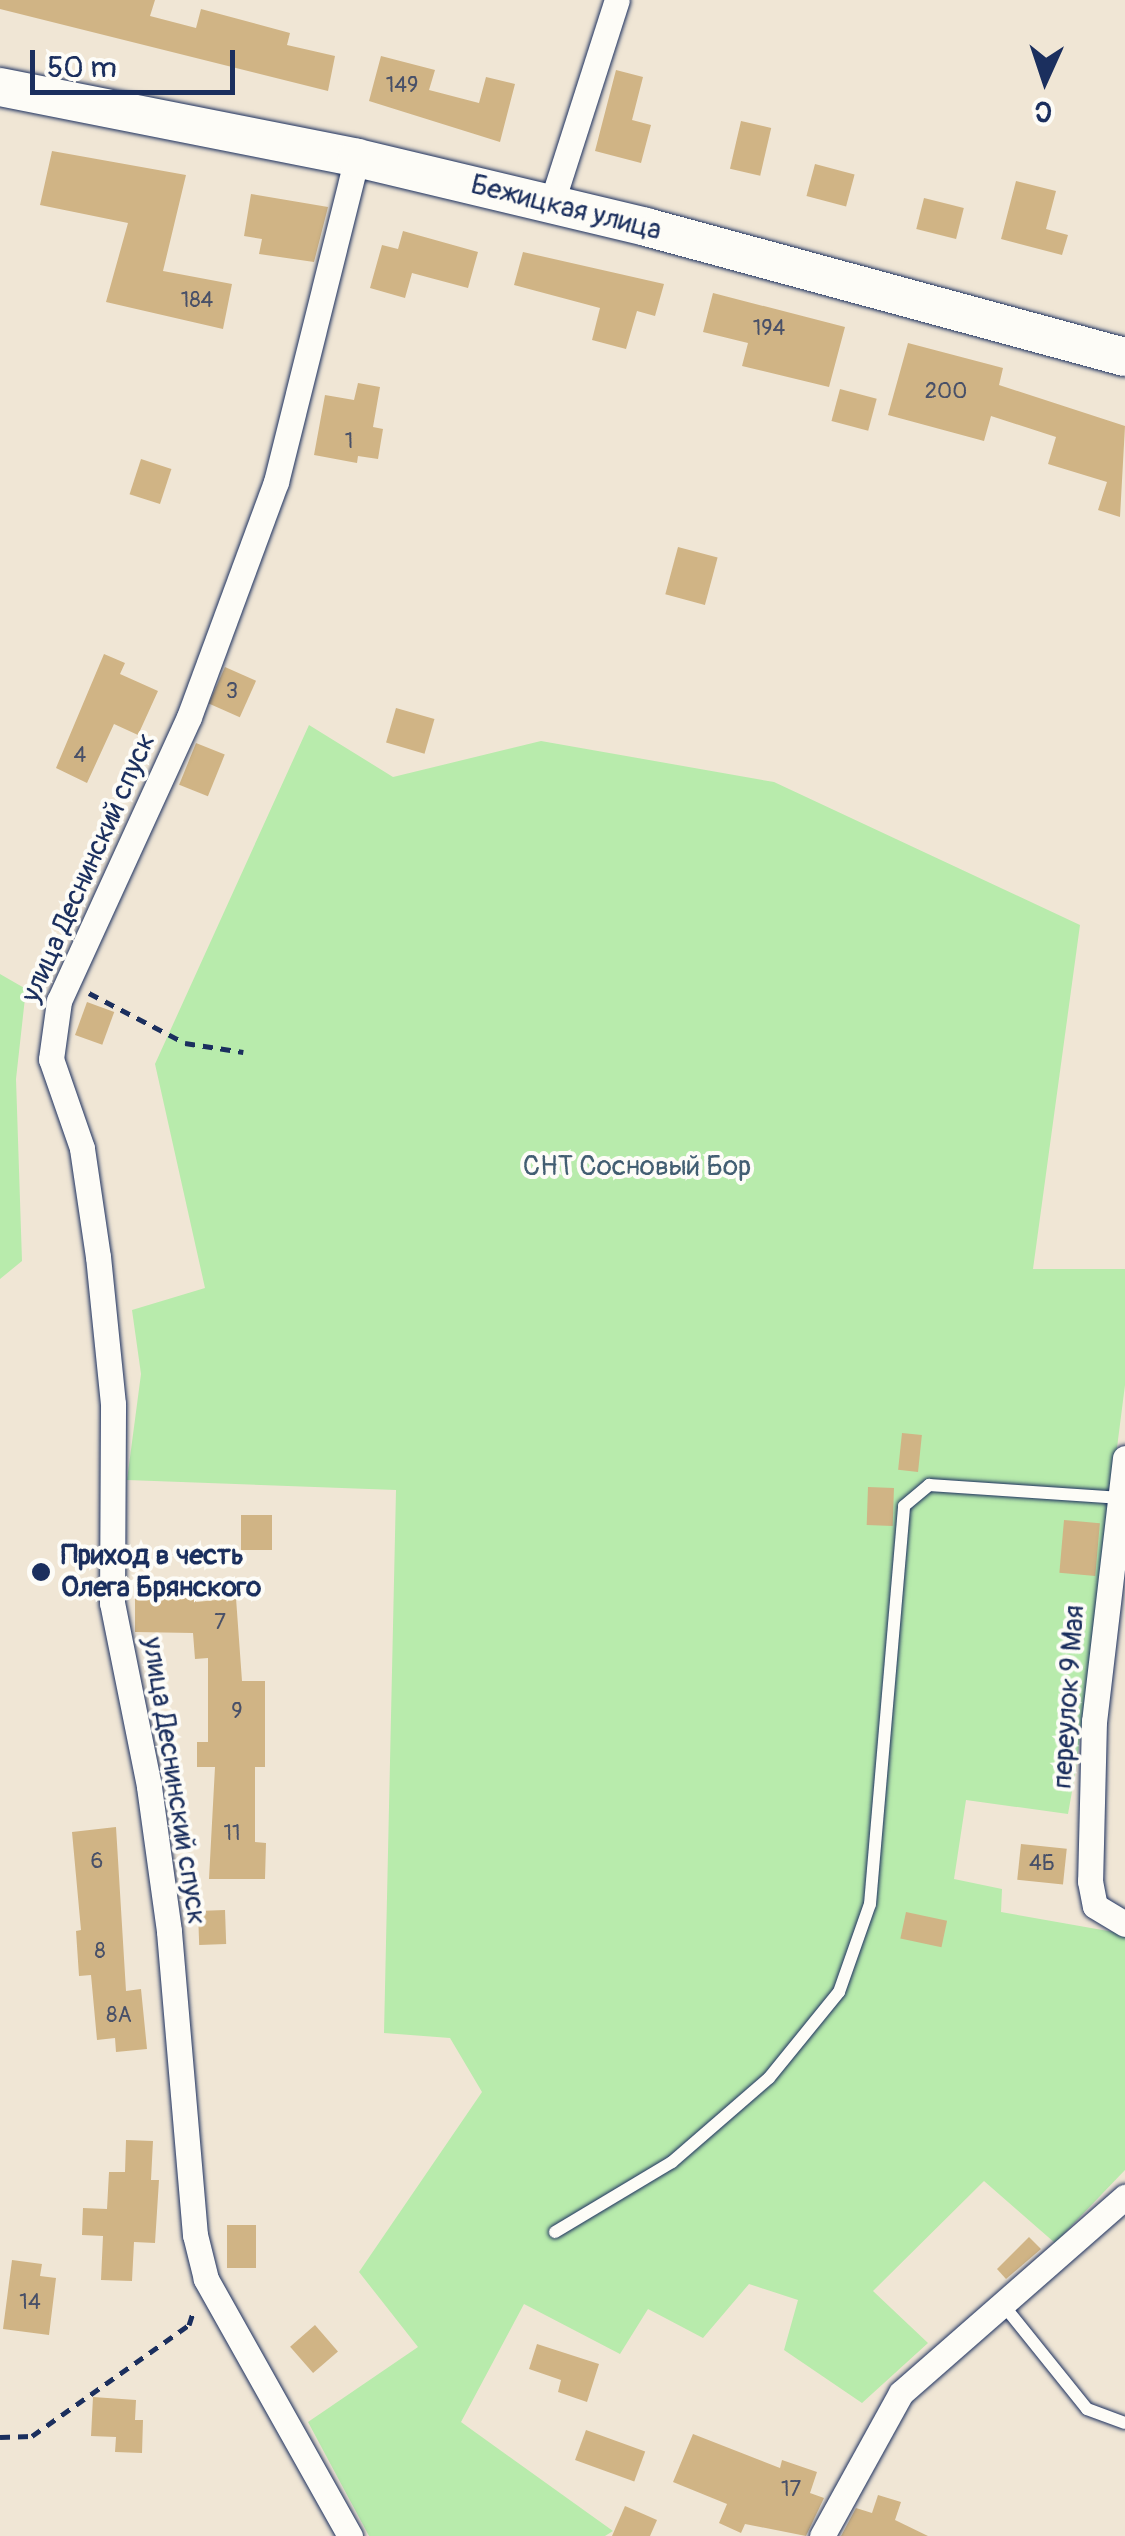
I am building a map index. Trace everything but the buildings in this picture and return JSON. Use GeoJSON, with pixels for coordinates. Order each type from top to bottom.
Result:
{"type":"FeatureCollection","features":[{"type":"Feature","properties":{"kind":"main road","name":"Бежицкая улица"},"geometry":{"type":"LineString","coordinates":[[0,87],[357,158],[551,204],[1125,357]]}},
{"type":"Feature","properties":{"kind":"street"},"geometry":{"type":"LineString","coordinates":[[551,204],[617,0]]}},
{"type":"Feature","properties":{"kind":"street","name":"улица Деснинский спуск"},"geometry":{"type":"LineString","coordinates":[[350,2536],[206,2279],[194,2234],[149,1786],[112,1603],[113,1404],[98,1257],[82,1148],[50,1059],[52,1024],[68,984],[235,603],[304,383],[357,158]]}},
{"type":"Feature","properties":{"kind":"street","name":"переулок 9 Мая"},"geometry":{"type":"LineString","coordinates":[[1125,1458],[1094,1721],[1090,1881],[1096,1906],[1125,1924]]}},
{"type":"Feature","properties":{"kind":"street"},"geometry":{"type":"LineString","coordinates":[[822,2536],[901,2394],[1005,2307],[1125,2197]]}},
{"type":"Feature","properties":{"kind":"lane"},"geometry":{"type":"LineString","coordinates":[[555,2232],[672,2162],[769,2078],[839,1992],[870,1904],[904,1506],[928,1485],[1118,1498]]}},
{"type":"Feature","properties":{"kind":"lane"},"geometry":{"type":"LineString","coordinates":[[1005,2307],[1087,2409],[1125,2424]]}},
{"type":"Feature","properties":{"kind":"path"},"geometry":{"type":"LineString","coordinates":[[68,984],[185,1043],[244,1052]]}},
{"type":"Feature","properties":{"kind":"path"},"geometry":{"type":"LineString","coordinates":[[0,2437],[32,2436],[189,2325],[206,2279]]}},
{"type":"Feature","properties":{"kind":"green space","name":"СНТ Сосновый Бор"},"geometry":{"type":"Polygon","coordinates":[[[309,725],[393,777],[541,741],[774,782],[1080,925],[1033,1269],[1125,1269],[1125,1385],[1076,1769],[1068,1814],[966,1800],[954,1879],[1002,1889],[1001,1912],[1125,1934],[1125,2170],[1055,2243],[984,2181],[873,2291],[928,2343],[862,2403],[784,2350],[798,2300],[749,2284],[703,2338],[648,2309],[620,2354],[524,2304],[461,2422],[613,2531],[605,2536],[369,2536],[308,2422],[418,2347],[359,2272],[482,2092],[450,2038],[384,2033],[396,1490],[127,1480],[141,1374],[132,1310],[205,1288],[155,1064],[309,725]]]}},
{"type":"Feature","properties":{"kind":"green space"},"geometry":{"type":"Polygon","coordinates":[[[0,974],[26,989],[16,1079],[22,1261],[0,1279],[0,974]]]}},
{"type":"Feature","properties":{"kind":"place","name":"Приход в честь Олега Брянского"},"geometry":{"type":"Point","coordinates":[41,1572]}}]}
